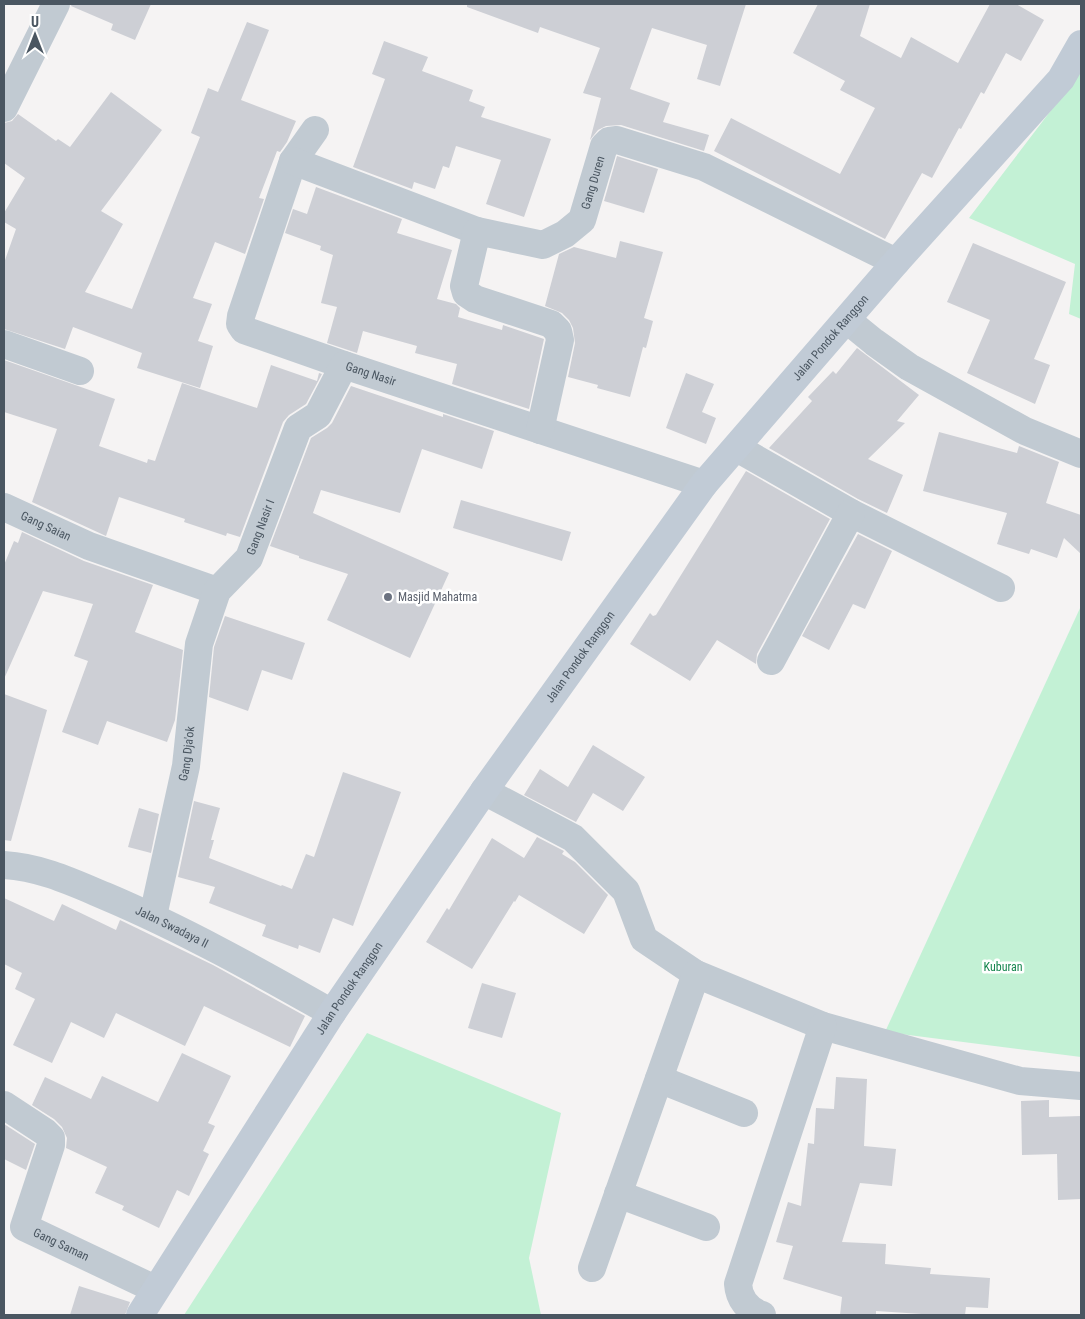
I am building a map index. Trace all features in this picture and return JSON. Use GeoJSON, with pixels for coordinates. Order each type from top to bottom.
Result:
{"type":"FeatureCollection","features":[{"type":"Feature","properties":{"kind":"street"},"geometry":{"type":"LineString","coordinates":[[4,108],[56,4]]}},
{"type":"Feature","properties":{"kind":"street","name":"Jalan Pondok Ranggon"},"geometry":{"type":"LineString","coordinates":[[140,1315],[332,1012],[484,791],[704,484],[896,262],[1061,79],[1081,44]]}},
{"type":"Feature","properties":{"kind":"street","name":"Gang Nasir"},"geometry":{"type":"LineString","coordinates":[[315,130],[293,161],[241,316],[240,324],[244,330],[704,484]]}},
{"type":"Feature","properties":{"kind":"street","name":"Gang Duren"},"geometry":{"type":"LineString","coordinates":[[293,161],[477,231],[543,245],[566,234],[582,220],[604,146],[609,141],[617,140],[704,167],[896,262]]}},
{"type":"Feature","properties":{"kind":"street"},"geometry":{"type":"LineString","coordinates":[[477,231],[464,286],[466,293],[475,299],[551,324],[558,331],[560,340],[540,430]]}},
{"type":"Feature","properties":{"kind":"street"},"geometry":{"type":"LineString","coordinates":[[847,320],[909,367],[1025,431],[1081,454]]}},
{"type":"Feature","properties":{"kind":"street"},"geometry":{"type":"LineString","coordinates":[[4,344],[80,371]]}},
{"type":"Feature","properties":{"kind":"street","name":"Gang Nasir I"},"geometry":{"type":"LineString","coordinates":[[217,591],[249,558],[298,428],[318,415],[344,365]]}},
{"type":"Feature","properties":{"kind":"street"},"geometry":{"type":"LineString","coordinates":[[737,448],[851,513],[1000,588]]}},
{"type":"Feature","properties":{"kind":"street","name":"Gang Saian"},"geometry":{"type":"LineString","coordinates":[[4,507],[89,546],[217,591]]}},
{"type":"Feature","properties":{"kind":"street"},"geometry":{"type":"LineString","coordinates":[[771,661],[851,513]]}},
{"type":"Feature","properties":{"kind":"street","name":"Gang Dja'ok"},"geometry":{"type":"LineString","coordinates":[[153,916],[186,766],[199,644],[217,591]]}},
{"type":"Feature","properties":{"kind":"street"},"geometry":{"type":"LineString","coordinates":[[484,791],[572,838],[626,891],[644,939],[696,974],[823,1026],[1020,1080],[1081,1086]]}},
{"type":"Feature","properties":{"kind":"street","name":"Jalan Swadaya II"},"geometry":{"type":"LineString","coordinates":[[4,865],[20,866],[54,875],[153,916],[332,1012]]}},
{"type":"Feature","properties":{"kind":"street"},"geometry":{"type":"LineString","coordinates":[[592,1268],[696,974]]}},
{"type":"Feature","properties":{"kind":"street"},"geometry":{"type":"LineString","coordinates":[[762,1315],[747,1306],[739,1292],[738,1284],[823,1026]]}},
{"type":"Feature","properties":{"kind":"street"},"geometry":{"type":"LineString","coordinates":[[659,1079],[744,1113]]}},
{"type":"Feature","properties":{"kind":"street","name":"Gang Saman"},"geometry":{"type":"LineString","coordinates":[[4,1105],[51,1138],[51,1145],[14,1224],[155,1289]]}},
{"type":"Feature","properties":{"kind":"street"},"geometry":{"type":"LineString","coordinates":[[618,1194],[706,1228]]}},
{"type":"Feature","properties":{"kind":"green space"},"geometry":{"type":"Polygon","coordinates":[[[1081,71],[1081,319],[1069,314],[1075,264],[969,218],[1081,71]]]}},
{"type":"Feature","properties":{"kind":"green space","name":"Kuburan"},"geometry":{"type":"Polygon","coordinates":[[[1081,606],[1081,1057],[885,1032],[1081,606]]]}},
{"type":"Feature","properties":{"kind":"green space"},"geometry":{"type":"Polygon","coordinates":[[[367,1033],[561,1113],[529,1258],[541,1315],[184,1315],[367,1033]]]}},
{"type":"Feature","properties":{"kind":"building"},"geometry":{"type":"Polygon","coordinates":[[[72,4],[151,4],[135,40],[111,30],[113,24],[71,6],[72,4]]]}},
{"type":"Feature","properties":{"kind":"building"},"geometry":{"type":"Polygon","coordinates":[[[467,4],[746,4],[720,86],[697,79],[707,45],[652,28],[630,89],[670,103],[663,122],[709,135],[704,151],[621,125],[606,126],[598,130],[590,140],[601,98],[583,93],[600,48],[540,27],[538,33],[467,7],[467,4]]]}},
{"type":"Feature","properties":{"kind":"building"},"geometry":{"type":"Polygon","coordinates":[[[818,4],[870,4],[860,36],[901,58],[911,37],[958,63],[990,4],[1016,4],[1044,20],[1021,61],[1006,53],[984,94],[981,92],[961,129],[959,128],[932,178],[922,173],[885,239],[714,151],[731,118],[840,174],[875,108],[840,90],[845,81],[793,53],[818,4]]]}},
{"type":"Feature","properties":{"kind":"building"},"geometry":{"type":"Polygon","coordinates":[[[247,22],[269,30],[241,100],[296,121],[287,142],[280,152],[277,151],[259,198],[264,199],[245,254],[215,242],[193,298],[212,304],[198,341],[213,346],[200,388],[137,368],[142,353],[73,327],[65,349],[4,329],[4,263],[16,229],[4,222],[4,213],[25,178],[4,163],[4,123],[12,121],[18,114],[56,141],[58,139],[70,147],[111,92],[162,130],[101,211],[123,224],[85,292],[132,309],[200,137],[191,133],[208,88],[218,92],[247,22]]]}},
{"type":"Feature","properties":{"kind":"building"},"geometry":{"type":"Polygon","coordinates":[[[384,41],[428,57],[422,71],[473,90],[469,101],[485,107],[481,117],[551,139],[524,217],[486,204],[501,160],[456,146],[449,168],[443,166],[435,189],[414,182],[412,189],[353,167],[385,79],[372,74],[384,41]]]}},
{"type":"Feature","properties":{"kind":"building"},"geometry":{"type":"Polygon","coordinates":[[[617,156],[658,169],[644,213],[604,201],[617,156]]]}},
{"type":"Feature","properties":{"kind":"building"},"geometry":{"type":"Polygon","coordinates":[[[316,187],[402,219],[397,233],[452,250],[437,299],[456,304],[460,308],[458,317],[502,330],[503,325],[544,339],[529,409],[452,384],[457,364],[415,353],[417,346],[363,331],[357,353],[327,343],[337,307],[321,303],[333,255],[320,250],[321,246],[285,233],[293,209],[307,214],[316,187]]]}},
{"type":"Feature","properties":{"kind":"building"},"geometry":{"type":"Polygon","coordinates":[[[620,241],[663,252],[644,318],[653,321],[646,348],[643,347],[630,397],[597,388],[598,385],[568,377],[575,343],[573,328],[569,320],[562,313],[545,306],[559,254],[574,247],[616,258],[620,241]]]}},
{"type":"Feature","properties":{"kind":"building"},"geometry":{"type":"Polygon","coordinates":[[[973,243],[1066,282],[1034,359],[1050,365],[1035,404],[967,373],[990,320],[947,302],[973,243]]]}},
{"type":"Feature","properties":{"kind":"building"},"geometry":{"type":"Polygon","coordinates":[[[857,348],[919,395],[897,421],[905,423],[868,459],[903,475],[887,513],[858,499],[769,448],[812,401],[808,397],[833,371],[836,374],[857,348]]]}},
{"type":"Feature","properties":{"kind":"building"},"geometry":{"type":"Polygon","coordinates":[[[4,360],[115,399],[99,446],[147,463],[148,459],[155,461],[182,383],[257,408],[271,365],[317,381],[319,373],[322,374],[306,404],[289,415],[283,422],[240,537],[227,533],[226,536],[184,522],[185,519],[119,497],[106,536],[32,502],[57,429],[4,412],[4,360]]]}},
{"type":"Feature","properties":{"kind":"building"},"geometry":{"type":"Polygon","coordinates":[[[686,373],[714,384],[702,412],[716,418],[706,444],[666,428],[686,373]]]}},
{"type":"Feature","properties":{"kind":"building"},"geometry":{"type":"Polygon","coordinates":[[[351,386],[443,417],[443,414],[494,431],[482,469],[422,449],[400,513],[321,490],[313,513],[449,573],[410,658],[327,620],[348,574],[270,546],[311,438],[332,423],[351,386]]]}},
{"type":"Feature","properties":{"kind":"building"},"geometry":{"type":"Polygon","coordinates":[[[939,432],[1017,453],[1019,446],[1059,462],[1046,503],[1081,515],[1081,554],[1064,538],[1057,558],[1031,549],[1029,554],[997,544],[1007,513],[923,491],[939,432]]]}},
{"type":"Feature","properties":{"kind":"building"},"geometry":{"type":"Polygon","coordinates":[[[746,471],[830,519],[757,654],[756,664],[717,640],[690,681],[630,644],[650,613],[653,616],[656,615],[746,471]]]}},
{"type":"Feature","properties":{"kind":"building"},"geometry":{"type":"Polygon","coordinates":[[[461,500],[571,532],[562,561],[453,528],[461,500]]]}},
{"type":"Feature","properties":{"kind":"building"},"geometry":{"type":"Polygon","coordinates":[[[22,532],[84,561],[153,585],[135,632],[183,650],[175,720],[167,742],[107,721],[98,745],[62,732],[88,661],[74,656],[93,604],[43,591],[4,679],[4,565],[14,541],[18,543],[22,532]]]}},
{"type":"Feature","properties":{"kind":"building"},"geometry":{"type":"Polygon","coordinates":[[[858,534],[892,551],[865,609],[853,604],[829,650],[802,636],[858,534]]]}},
{"type":"Feature","properties":{"kind":"building"},"geometry":{"type":"Polygon","coordinates":[[[225,616],[305,643],[292,680],[262,670],[248,711],[209,697],[214,647],[225,616]]]}},
{"type":"Feature","properties":{"kind":"building"},"geometry":{"type":"Polygon","coordinates":[[[4,694],[47,710],[11,841],[4,840],[4,694]]]}},
{"type":"Feature","properties":{"kind":"building"},"geometry":{"type":"Polygon","coordinates":[[[593,745],[645,777],[623,811],[593,793],[576,822],[524,795],[540,769],[568,787],[593,745]]]}},
{"type":"Feature","properties":{"kind":"building"},"geometry":{"type":"Polygon","coordinates":[[[343,772],[401,792],[353,926],[333,918],[320,953],[299,945],[298,949],[262,936],[266,925],[209,903],[215,887],[178,877],[194,801],[220,808],[211,840],[214,840],[209,858],[292,889],[306,854],[314,857],[343,772]]]}},
{"type":"Feature","properties":{"kind":"building"},"geometry":{"type":"Polygon","coordinates":[[[139,808],[159,814],[151,853],[128,847],[139,808]]]}},
{"type":"Feature","properties":{"kind":"building"},"geometry":{"type":"Polygon","coordinates":[[[537,837],[564,851],[562,854],[575,862],[608,895],[584,934],[519,895],[472,969],[426,942],[447,908],[449,910],[492,838],[524,858],[537,837]]]}},
{"type":"Feature","properties":{"kind":"building"},"geometry":{"type":"Polygon","coordinates":[[[4,898],[54,921],[62,904],[116,930],[120,920],[213,965],[305,1016],[290,1047],[204,1006],[185,1046],[116,1013],[104,1038],[71,1022],[52,1063],[13,1045],[35,999],[15,989],[22,973],[4,964],[4,898]]]}},
{"type":"Feature","properties":{"kind":"building"},"geometry":{"type":"Polygon","coordinates":[[[482,983],[516,993],[502,1038],[468,1028],[482,983]]]}},
{"type":"Feature","properties":{"kind":"building"},"geometry":{"type":"Polygon","coordinates":[[[182,1053],[231,1076],[208,1123],[215,1126],[203,1151],[209,1154],[189,1196],[177,1190],[159,1228],[122,1210],[124,1206],[95,1193],[107,1167],[66,1148],[67,1138],[62,1127],[54,1119],[32,1105],[45,1077],[91,1099],[102,1076],[158,1102],[182,1053]]]}},
{"type":"Feature","properties":{"kind":"building"},"geometry":{"type":"Polygon","coordinates":[[[836,1077],[867,1079],[864,1146],[896,1149],[892,1186],[860,1183],[842,1242],[886,1244],[885,1264],[931,1268],[930,1274],[990,1278],[988,1308],[966,1307],[965,1315],[876,1311],[876,1315],[840,1315],[842,1297],[783,1279],[793,1246],[776,1242],[788,1202],[801,1206],[808,1143],[814,1144],[816,1108],[834,1109],[836,1077]]]}},
{"type":"Feature","properties":{"kind":"building"},"geometry":{"type":"Polygon","coordinates":[[[1049,1100],[1049,1117],[1081,1116],[1081,1199],[1058,1200],[1057,1154],[1022,1155],[1021,1101],[1049,1100]]]}},
{"type":"Feature","properties":{"kind":"building"},"geometry":{"type":"Polygon","coordinates":[[[4,1124],[35,1144],[26,1170],[4,1159],[4,1124]]]}},
{"type":"Feature","properties":{"kind":"building"},"geometry":{"type":"Polygon","coordinates":[[[79,1286],[130,1302],[125,1315],[70,1315],[79,1286]]]}},
{"type":"Feature","properties":{"kind":"place","name":"Masjid Mahatma"},"geometry":{"type":"Point","coordinates":[388,597]}}]}
